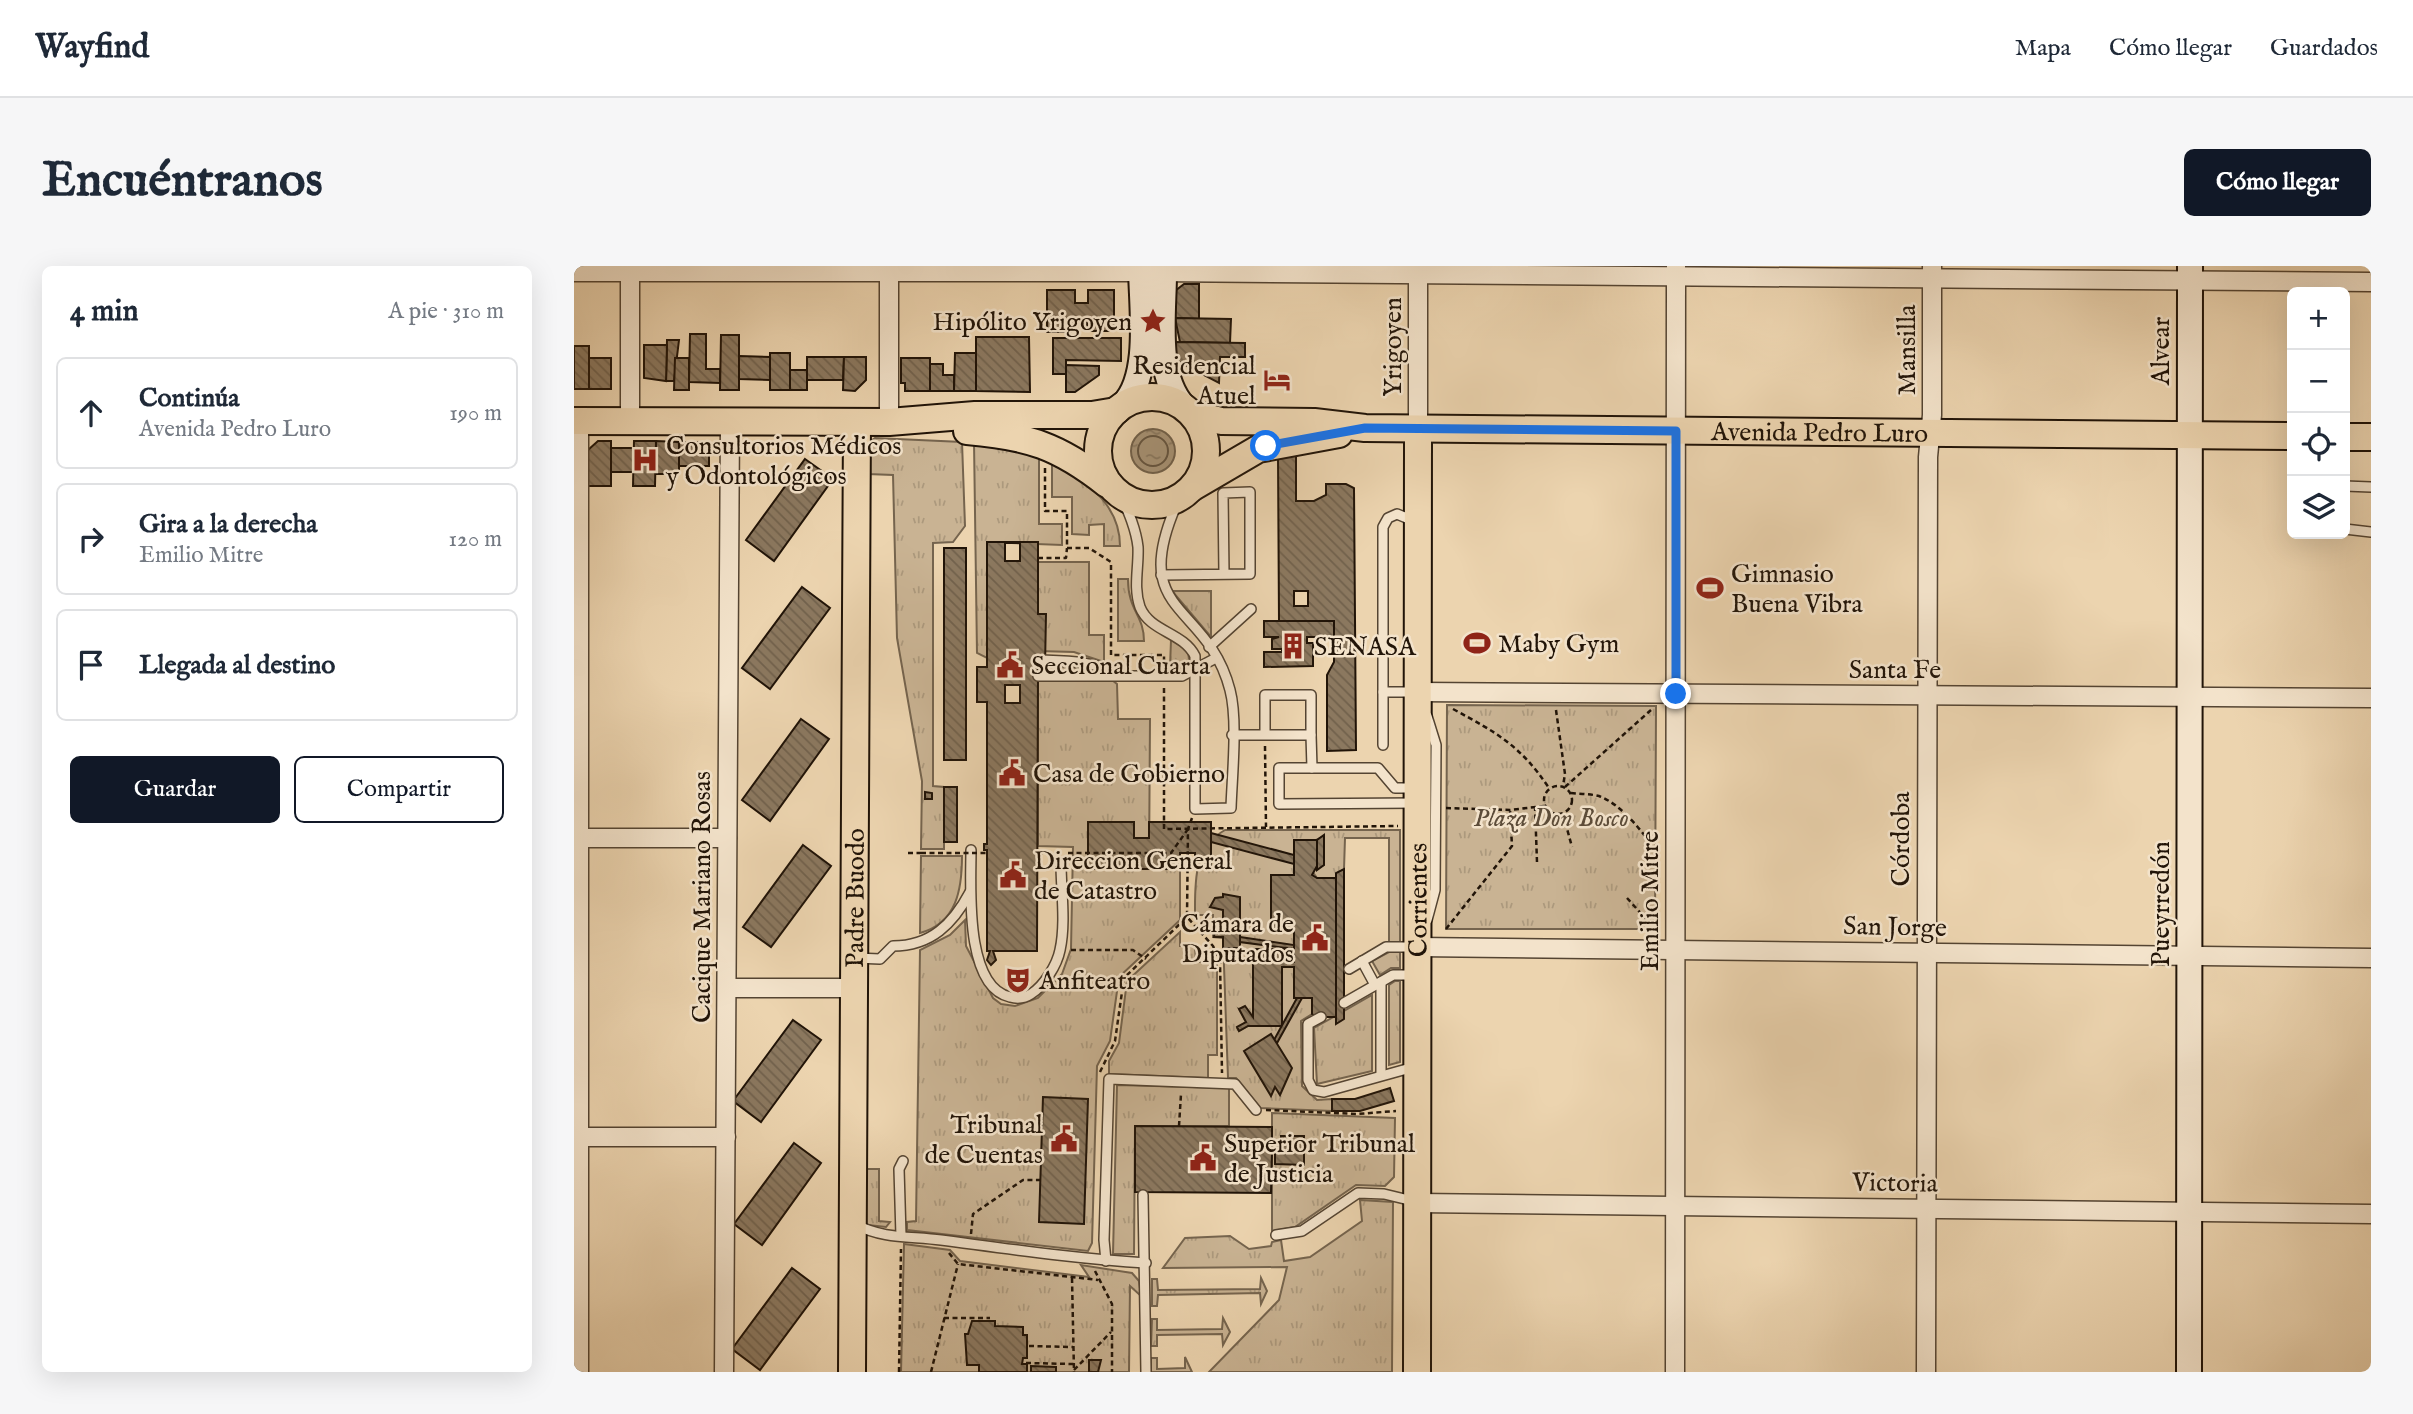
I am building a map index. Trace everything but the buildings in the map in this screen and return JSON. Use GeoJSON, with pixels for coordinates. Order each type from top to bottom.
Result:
{"type":"FeatureCollection","features":[{"type":"Feature","properties":{"kind":"main road"},"geometry":{"type":"LineString","coordinates":[[577,421],[889,422],[975,415],[1088,416],[1119,408],[1140,398],[1158,397],[1187,410],[1201,428],[1206,454],[1202,472],[1185,494],[1162,505],[1145,505],[1117,492],[1069,456],[1030,439],[889,422]]}},
{"type":"Feature","properties":{"kind":"main road"},"geometry":{"type":"LineString","coordinates":[[1117,492],[1104,475],[1098,450],[1104,425],[1119,408]]}},
{"type":"Feature","properties":{"kind":"main road","name":"Avenida Pedro Luro"},"geometry":{"type":"LineString","coordinates":[[1187,410],[1221,421],[1314,422],[1365,428],[2287,436]]}},
{"type":"Feature","properties":{"kind":"main road","name":"Padre Buodo"},"geometry":{"type":"LineString","coordinates":[[852,1372],[857,422]]}},
{"type":"Feature","properties":{"kind":"main road","name":"Avenida Pedro Luro"},"geometry":{"type":"LineString","coordinates":[[1185,494],[1258,449],[1365,428]]}},
{"type":"Feature","properties":{"kind":"main road","name":"Corrientes"},"geometry":{"type":"LineString","coordinates":[[1418,429],[1418,1372]]}},
{"type":"Feature","properties":{"kind":"main road"},"geometry":{"type":"LineString","coordinates":[[2350,437],[2371,437]]}},
{"type":"Feature","properties":{"kind":"street"},"geometry":{"type":"LineString","coordinates":[[630,269],[630,421]]}},
{"type":"Feature","properties":{"kind":"street"},"geometry":{"type":"LineString","coordinates":[[574,272],[630,269],[1153,269],[2190,273],[2371,282]]}},
{"type":"Feature","properties":{"kind":"street"},"geometry":{"type":"LineString","coordinates":[[889,269],[889,422]]}},
{"type":"Feature","properties":{"kind":"street"},"geometry":{"type":"LineString","coordinates":[[1119,408],[1134,391],[1140,371],[1153,269]]}},
{"type":"Feature","properties":{"kind":"street"},"geometry":{"type":"LineString","coordinates":[[1153,269],[1165,372],[1171,391],[1187,410]]}},
{"type":"Feature","properties":{"kind":"street","name":"Yrigoyen"},"geometry":{"type":"LineString","coordinates":[[1418,270],[1418,429]]}},
{"type":"Feature","properties":{"kind":"street","name":"Emilio Mitre"},"geometry":{"type":"LineString","coordinates":[[1675,1372],[1676,271]]}},
{"type":"Feature","properties":{"kind":"street","name":"Mansilla"},"geometry":{"type":"LineString","coordinates":[[1930,433],[1932,272]]}},
{"type":"Feature","properties":{"kind":"street","name":"Alvear"},"geometry":{"type":"LineString","coordinates":[[2190,273],[2190,435]]}},
{"type":"Feature","properties":{"kind":"street"},"geometry":{"type":"LineString","coordinates":[[577,421],[579,1372]]}},
{"type":"Feature","properties":{"kind":"street","name":"Cacique Mariano Rosas"},"geometry":{"type":"LineString","coordinates":[[724,1372],[730,421]]}},
{"type":"Feature","properties":{"kind":"street","name":"Córdoba"},"geometry":{"type":"LineString","coordinates":[[1926,1372],[1930,433]]}},
{"type":"Feature","properties":{"kind":"street","name":"Pueyrredón"},"geometry":{"type":"LineString","coordinates":[[2189,1372],[2190,435]]}},
{"type":"Feature","properties":{"kind":"street","name":"Santa Fe"},"geometry":{"type":"LineString","coordinates":[[1418,692],[2371,698]]}},
{"type":"Feature","properties":{"kind":"street"},"geometry":{"type":"LineString","coordinates":[[577,838],[727,838]]}},
{"type":"Feature","properties":{"kind":"street","name":"San Jorge"},"geometry":{"type":"LineString","coordinates":[[1418,947],[2371,958]]}},
{"type":"Feature","properties":{"kind":"street"},"geometry":{"type":"LineString","coordinates":[[727,988],[854,988]]}},
{"type":"Feature","properties":{"kind":"street"},"geometry":{"type":"LineString","coordinates":[[577,1137],[726,1137]]}},
{"type":"Feature","properties":{"kind":"street","name":"Victoria"},"geometry":{"type":"LineString","coordinates":[[1418,1203],[2371,1214]]}},
{"type":"Feature","properties":{"kind":"lane"},"geometry":{"type":"LineString","coordinates":[[2350,486],[2371,486]]}},
{"type":"Feature","properties":{"kind":"lane"},"geometry":{"type":"LineString","coordinates":[[1117,492],[1131,517],[1138,546],[1136,586],[1141,609],[1154,624],[1189,644],[1198,668],[1194,692],[1195,809],[1231,808],[1231,692],[1209,647],[1169,598],[1161,575],[1165,529],[1185,494],[1250,492],[1250,574],[1161,575]]}},
{"type":"Feature","properties":{"kind":"lane"},"geometry":{"type":"LineString","coordinates":[[1223,493],[1224,575]]}},
{"type":"Feature","properties":{"kind":"lane"},"geometry":{"type":"LineString","coordinates":[[1383,745],[1383,527],[1391,516],[1400,514],[1412,519],[1418,530]]}},
{"type":"Feature","properties":{"kind":"lane"},"geometry":{"type":"LineString","coordinates":[[2350,530],[2371,532]]}},
{"type":"Feature","properties":{"kind":"lane"},"geometry":{"type":"LineString","coordinates":[[1209,647],[1251,609]]}},
{"type":"Feature","properties":{"kind":"lane"},"geometry":{"type":"LineString","coordinates":[[1038,676],[1182,676],[1216,658]]}},
{"type":"Feature","properties":{"kind":"lane"},"geometry":{"type":"LineString","coordinates":[[1038,660],[1077,661],[1102,666],[1120,676]]}},
{"type":"Feature","properties":{"kind":"lane"},"geometry":{"type":"LineString","coordinates":[[1349,969],[1387,947],[1418,947],[1435,894],[1436,745],[1418,692],[1383,692]]}},
{"type":"Feature","properties":{"kind":"lane"},"geometry":{"type":"LineString","coordinates":[[1265,735],[1265,695],[1311,695],[1312,768]]}},
{"type":"Feature","properties":{"kind":"lane"},"geometry":{"type":"LineString","coordinates":[[1232,735],[1311,735]]}},
{"type":"Feature","properties":{"kind":"lane"},"geometry":{"type":"LineString","coordinates":[[1279,768],[1378,768],[1395,788],[1418,806],[1279,804],[1279,768]]}},
{"type":"Feature","properties":{"kind":"lane"},"geometry":{"type":"LineString","coordinates":[[971,850],[974,943],[979,960],[993,987],[1002,995],[1015,998],[1029,995],[1046,977],[1060,950],[1061,863]]}},
{"type":"Feature","properties":{"kind":"lane"},"geometry":{"type":"LineString","coordinates":[[854,958],[880,959],[893,946],[906,946],[936,935],[956,919],[971,891]]}},
{"type":"Feature","properties":{"kind":"lane"},"geometry":{"type":"LineString","coordinates":[[1362,961],[1378,984],[1381,1075]]}},
{"type":"Feature","properties":{"kind":"lane"},"geometry":{"type":"LineString","coordinates":[[1344,1003],[1393,975],[1418,975]]}},
{"type":"Feature","properties":{"kind":"lane"},"geometry":{"type":"LineString","coordinates":[[1321,1017],[1308,1024],[1308,1080],[1313,1090],[1324,1092],[1418,1066]]}},
{"type":"Feature","properties":{"kind":"lane"},"geometry":{"type":"LineString","coordinates":[[1106,1261],[1104,1240],[1109,1079],[1235,1084],[1256,1110]]}},
{"type":"Feature","properties":{"kind":"lane"},"geometry":{"type":"LineString","coordinates":[[901,1240],[899,1169],[903,1161]]}},
{"type":"Feature","properties":{"kind":"lane"},"geometry":{"type":"LineString","coordinates":[[1276,1236],[1302,1231],[1358,1193],[1384,1194],[1418,1203]]}},
{"type":"Feature","properties":{"kind":"lane"},"geometry":{"type":"LineString","coordinates":[[1143,1195],[1146,1372]]}},
{"type":"Feature","properties":{"kind":"lane"},"geometry":{"type":"LineString","coordinates":[[852,1223],[882,1237],[901,1240],[970,1244],[1093,1260],[1146,1263]]}},
{"type":"Feature","properties":{"kind":"path"},"geometry":{"type":"LineString","coordinates":[[1038,558],[1066,558],[1067,548],[1067,511],[1045,511],[1045,457]]}},
{"type":"Feature","properties":{"kind":"path"},"geometry":{"type":"LineString","coordinates":[[1067,548],[1089,548],[1111,562],[1111,654],[1164,654],[1164,829],[1266,828],[1418,806]]}},
{"type":"Feature","properties":{"kind":"path"},"geometry":{"type":"LineString","coordinates":[[1447,705],[1497,733],[1525,754],[1549,788]]}},
{"type":"Feature","properties":{"kind":"path"},"geometry":{"type":"LineString","coordinates":[[1555,706],[1560,721],[1564,786],[1571,793],[1599,796],[1615,806],[1656,850]]}},
{"type":"Feature","properties":{"kind":"path"},"geometry":{"type":"LineString","coordinates":[[1571,793],[1572,805],[1563,814],[1552,814],[1544,806],[1543,796],[1549,788],[1564,786],[1656,706]]}},
{"type":"Feature","properties":{"kind":"path"},"geometry":{"type":"LineString","coordinates":[[1265,735],[1266,828]]}},
{"type":"Feature","properties":{"kind":"path"},"geometry":{"type":"LineString","coordinates":[[1535,806],[1537,862]]}},
{"type":"Feature","properties":{"kind":"path"},"geometry":{"type":"LineString","coordinates":[[1446,807],[1510,810],[1544,806]]}},
{"type":"Feature","properties":{"kind":"path"},"geometry":{"type":"LineString","coordinates":[[1038,853],[1171,853],[1188,829],[1195,809]]}},
{"type":"Feature","properties":{"kind":"path"},"geometry":{"type":"LineString","coordinates":[[1446,929],[1511,846],[1510,810]]}},
{"type":"Feature","properties":{"kind":"path"},"geometry":{"type":"LineString","coordinates":[[1563,814],[1572,847]]}},
{"type":"Feature","properties":{"kind":"path"},"geometry":{"type":"LineString","coordinates":[[1188,829],[1187,917],[1213,946],[1220,961],[1222,1078],[1227,1084]]}},
{"type":"Feature","properties":{"kind":"path"},"geometry":{"type":"LineString","coordinates":[[908,853],[987,853]]}},
{"type":"Feature","properties":{"kind":"path"},"geometry":{"type":"LineString","coordinates":[[1627,898],[1655,929]]}},
{"type":"Feature","properties":{"kind":"path"},"geometry":{"type":"LineString","coordinates":[[1060,950],[1133,950],[1146,958]]}},
{"type":"Feature","properties":{"kind":"path"},"geometry":{"type":"LineString","coordinates":[[1179,1126],[1182,1082]]}},
{"type":"Feature","properties":{"kind":"path"},"geometry":{"type":"LineString","coordinates":[[1256,1110],[1357,1114],[1418,1109]]}},
{"type":"Feature","properties":{"kind":"path"},"geometry":{"type":"LineString","coordinates":[[970,1244],[973,1214],[1023,1180],[1040,1180]]}},
{"type":"Feature","properties":{"kind":"path"},"geometry":{"type":"LineString","coordinates":[[899,1372],[901,1240]]}},
{"type":"Feature","properties":{"kind":"path"},"geometry":{"type":"LineString","coordinates":[[948,1252],[958,1264],[1098,1280]]}},
{"type":"Feature","properties":{"kind":"path"},"geometry":{"type":"LineString","coordinates":[[1093,1260],[1098,1280],[1112,1304],[1112,1372]]}},
{"type":"Feature","properties":{"kind":"path"},"geometry":{"type":"LineString","coordinates":[[931,1372],[958,1264]]}},
{"type":"Feature","properties":{"kind":"path"},"geometry":{"type":"LineString","coordinates":[[1072,1278],[1074,1371]]}},
{"type":"Feature","properties":{"kind":"path"},"geometry":{"type":"LineString","coordinates":[[944,1318],[990,1318]]}},
{"type":"Feature","properties":{"kind":"path"},"geometry":{"type":"LineString","coordinates":[[1074,1371],[1112,1330]]}},
{"type":"Feature","properties":{"kind":"path"},"geometry":{"type":"LineString","coordinates":[[1029,1346],[1073,1347]]}},
{"type":"Feature","properties":{"kind":"path"},"geometry":{"type":"LineString","coordinates":[[1027,1363],[1074,1364]]}},
{"type":"Feature","properties":{"kind":"green space"},"geometry":{"type":"Polygon","coordinates":[[[875,438],[962,442],[965,526],[953,542],[933,543],[933,786],[944,787],[944,849],[921,849],[922,781],[897,638],[893,475],[868,474],[868,443],[875,438]]]}},
{"type":"Feature","properties":{"kind":"green space"},"geometry":{"type":"Polygon","coordinates":[[[974,442],[1039,454],[1039,524],[1062,524],[1062,545],[987,542],[987,658],[977,653],[974,442]]]}},
{"type":"Feature","properties":{"kind":"green space"},"geometry":{"type":"Polygon","coordinates":[[[1052,459],[1088,485],[1107,505],[1114,517],[1120,546],[1104,546],[1104,524],[1089,525],[1089,535],[1072,534],[1072,497],[1052,497],[1052,459]]]}},
{"type":"Feature","properties":{"kind":"green space"},"geometry":{"type":"Polygon","coordinates":[[[1038,562],[1089,562],[1089,635],[1104,635],[1104,662],[1074,652],[1038,651],[1038,562]]]}},
{"type":"Feature","properties":{"kind":"green space"},"geometry":{"type":"Polygon","coordinates":[[[1118,579],[1128,579],[1130,599],[1142,625],[1144,641],[1118,641],[1118,579]]]}},
{"type":"Feature","properties":{"kind":"green space"},"geometry":{"type":"Polygon","coordinates":[[[1172,591],[1211,591],[1211,637],[1172,591]]]}},
{"type":"Feature","properties":{"kind":"green space"},"geometry":{"type":"Polygon","coordinates":[[[1171,640],[1188,650],[1189,660],[1180,668],[1170,668],[1171,640]]]}},
{"type":"Feature","properties":{"kind":"green space"},"geometry":{"type":"Polygon","coordinates":[[[1038,667],[1080,668],[1099,673],[1117,684],[1118,719],[1150,719],[1149,868],[1180,869],[1180,920],[1119,977],[1110,1041],[1097,1066],[1092,1243],[1088,1251],[907,1230],[907,1222],[916,1221],[920,950],[950,935],[965,920],[966,946],[993,998],[1001,1004],[1015,1006],[1038,998],[1062,974],[1071,949],[1073,847],[1038,846],[1038,667]]]}},
{"type":"Feature","properties":{"kind":"green space","name":"Plaza Don Bosco"},"geometry":{"type":"Polygon","coordinates":[[[1447,705],[1656,706],[1655,929],[1446,929],[1447,705]]]}},
{"type":"Feature","properties":{"kind":"green space"},"geometry":{"type":"Polygon","coordinates":[[[1225,830],[1400,830],[1400,943],[1389,943],[1389,838],[1345,838],[1344,869],[1337,873],[1336,878],[1317,878],[1312,871],[1324,865],[1324,836],[1312,842],[1294,840],[1294,875],[1271,926],[1276,930],[1294,930],[1294,949],[1253,950],[1253,1017],[1239,1009],[1246,1022],[1237,1028],[1239,1031],[1248,1026],[1282,1025],[1282,967],[1294,967],[1294,998],[1312,998],[1312,1014],[1301,1021],[1302,1086],[1317,1100],[1332,1099],[1332,1111],[1260,1108],[1236,1078],[1228,1078],[1223,938],[1213,937],[1213,915],[1195,915],[1196,878],[1201,856],[1215,837],[1225,830]]]}},
{"type":"Feature","properties":{"kind":"green space"},"geometry":{"type":"Polygon","coordinates":[[[921,856],[962,856],[961,881],[950,913],[932,928],[920,933],[921,856]]]}},
{"type":"Feature","properties":{"kind":"green space"},"geometry":{"type":"Polygon","coordinates":[[[1180,932],[1180,946],[1195,946],[1196,962],[1217,962],[1217,1055],[1208,1055],[1208,1078],[1109,1074],[1109,1061],[1119,1043],[1127,981],[1180,932]]]}},
{"type":"Feature","properties":{"kind":"green space"},"geometry":{"type":"Polygon","coordinates":[[[1389,952],[1400,952],[1400,968],[1391,968],[1380,975],[1372,961],[1389,952]]]}},
{"type":"Feature","properties":{"kind":"green space"},"geometry":{"type":"Polygon","coordinates":[[[1400,981],[1400,1062],[1389,1065],[1389,985],[1400,981]]]}},
{"type":"Feature","properties":{"kind":"green space"},"geometry":{"type":"Polygon","coordinates":[[[1372,995],[1372,1071],[1317,1084],[1314,1028],[1372,995]]]}},
{"type":"Feature","properties":{"kind":"green space"},"geometry":{"type":"Polygon","coordinates":[[[1117,1085],[1229,1088],[1229,1126],[1135,1126],[1134,1254],[1113,1254],[1117,1085]]]}},
{"type":"Feature","properties":{"kind":"green space"},"geometry":{"type":"Polygon","coordinates":[[[1272,1113],[1395,1118],[1394,1177],[1385,1186],[1356,1185],[1295,1227],[1272,1231],[1272,1152],[1275,1152],[1275,1164],[1304,1164],[1304,1136],[1281,1136],[1281,1146],[1272,1146],[1272,1113]]]}},
{"type":"Feature","properties":{"kind":"green space"},"geometry":{"type":"Polygon","coordinates":[[[864,1169],[879,1169],[879,1221],[890,1222],[886,1227],[868,1225],[863,1221],[864,1169]]]}},
{"type":"Feature","properties":{"kind":"green space"},"geometry":{"type":"Polygon","coordinates":[[[1360,1200],[1393,1202],[1392,1372],[1209,1372],[1279,1300],[1287,1267],[1163,1268],[1185,1238],[1230,1236],[1249,1249],[1271,1246],[1272,1242],[1281,1240],[1284,1261],[1310,1257],[1362,1221],[1360,1200]]]}},
{"type":"Feature","properties":{"kind":"green space"},"geometry":{"type":"Polygon","coordinates":[[[904,1244],[950,1250],[960,1261],[1089,1277],[1081,1265],[1132,1273],[1139,1281],[1141,1296],[1130,1286],[1129,1372],[901,1372],[904,1244]]]}},
{"type":"Feature","properties":{"kind":"green space"},"geometry":{"type":"Polygon","coordinates":[[[1261,1278],[1267,1291],[1261,1304],[1260,1293],[1158,1295],[1157,1306],[1152,1306],[1152,1279],[1157,1279],[1158,1290],[1260,1289],[1261,1278]]]}},
{"type":"Feature","properties":{"kind":"green space"},"geometry":{"type":"Polygon","coordinates":[[[1223,1318],[1230,1332],[1223,1345],[1222,1334],[1157,1335],[1157,1346],[1151,1346],[1152,1319],[1157,1319],[1157,1330],[1222,1329],[1223,1318]]]}},
{"type":"Feature","properties":{"kind":"green space"},"geometry":{"type":"Polygon","coordinates":[[[1185,1357],[1192,1372],[1151,1372],[1151,1358],[1157,1358],[1157,1369],[1185,1368],[1185,1357]]]}},
{"type":"Feature","properties":{"kind":"water"},"geometry":{"type":"Polygon","coordinates":[[[1153,429],[1162,430],[1169,435],[1174,442],[1174,460],[1169,467],[1162,472],[1153,473],[1144,472],[1137,467],[1132,460],[1131,451],[1132,442],[1137,435],[1144,430],[1153,429]]]}},
{"type":"Feature","properties":{"kind":"place","name":"Hipólito Yrigoyen"},"geometry":{"type":"Point","coordinates":[1153,321]}},
{"type":"Feature","properties":{"kind":"place","name":"Residencial Atuel"},"geometry":{"type":"Point","coordinates":[1277,380]}},
{"type":"Feature","properties":{"kind":"place","name":"Consultorios Médicos y Odontológicos"},"geometry":{"type":"Point","coordinates":[645,460]}},
{"type":"Feature","properties":{"kind":"place","name":"Gimnasio Buena Vibra"},"geometry":{"type":"Point","coordinates":[1710,588]}},
{"type":"Feature","properties":{"kind":"place","name":"Maby Gym"},"geometry":{"type":"Point","coordinates":[1477,643]}},
{"type":"Feature","properties":{"kind":"place","name":"SENASA"},"geometry":{"type":"Point","coordinates":[1293,646]}},
{"type":"Feature","properties":{"kind":"place","name":"Seccional Cuarta"},"geometry":{"type":"Point","coordinates":[1010,665]}},
{"type":"Feature","properties":{"kind":"place","name":"Casa de Gobierno"},"geometry":{"type":"Point","coordinates":[1012,773]}},
{"type":"Feature","properties":{"kind":"place","name":"Direccion General de Catastro"},"geometry":{"type":"Point","coordinates":[1013,875]}},
{"type":"Feature","properties":{"kind":"place","name":"Cámara de Diputados"},"geometry":{"type":"Point","coordinates":[1315,938]}},
{"type":"Feature","properties":{"kind":"place","name":"Anfiteatro"},"geometry":{"type":"Point","coordinates":[1018,980]}},
{"type":"Feature","properties":{"kind":"place","name":"Tribunal de Cuentas"},"geometry":{"type":"Point","coordinates":[1064,1139]}},
{"type":"Feature","properties":{"kind":"place","name":"Superior Tribunal de Justicia"},"geometry":{"type":"Point","coordinates":[1203,1158]}},
{"type":"Feature","properties":{"kind":"route"},"geometry":{"type":"LineString","coordinates":[[1266,446],[1365,428],[1676,431],[1676,694]]}}]}
